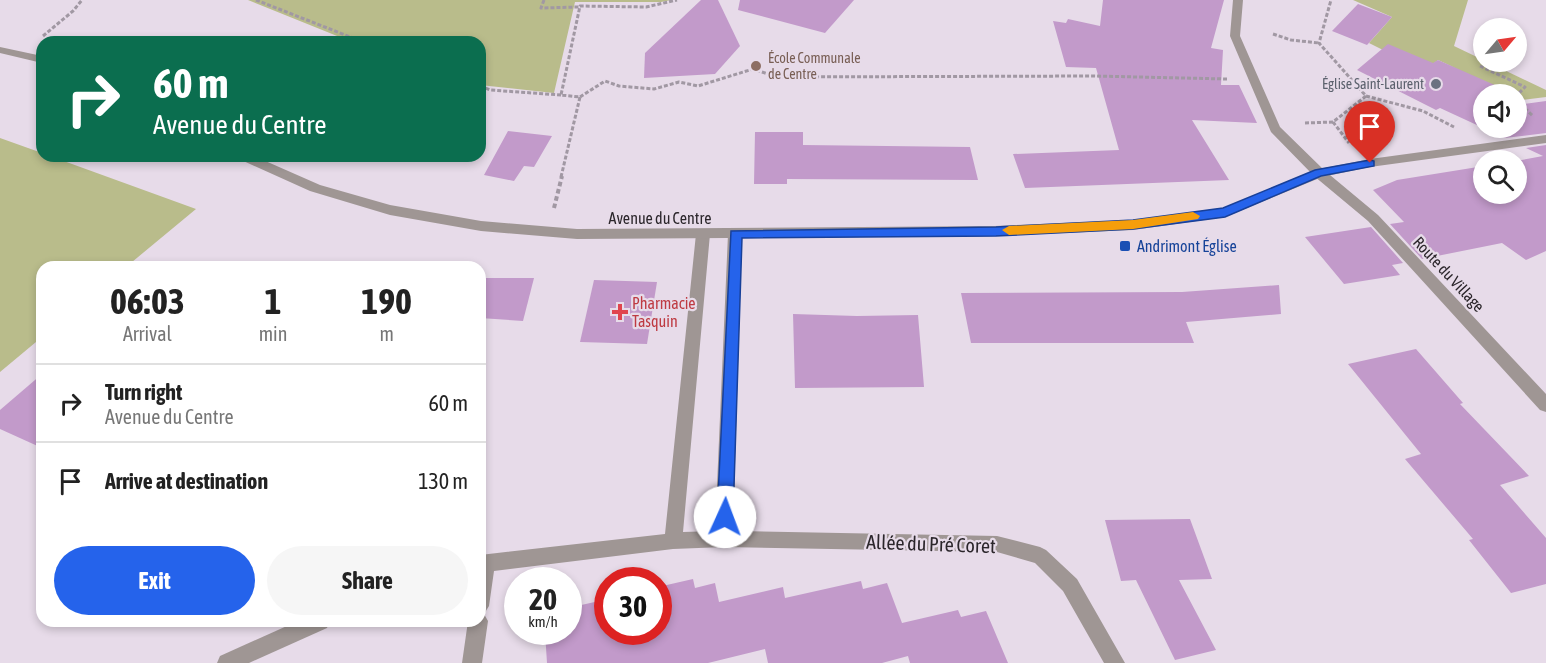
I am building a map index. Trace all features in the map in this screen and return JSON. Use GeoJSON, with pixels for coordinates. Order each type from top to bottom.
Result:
{"type":"FeatureCollection","features":[{"type":"Feature","properties":{"kind":"street","name":"Route du Village"},"geometry":{"type":"LineString","coordinates":[[1238,0],[1235,36],[1275,129],[1319,173],[1373,218],[1546,405]]}},
{"type":"Feature","properties":{"kind":"street"},"geometry":{"type":"LineString","coordinates":[[0,50],[36,58]]}},
{"type":"Feature","properties":{"kind":"street","name":"Avenue du Centre"},"geometry":{"type":"LineString","coordinates":[[256,162],[315,188],[390,210],[481,226],[578,234],[996,231],[1133,225],[1225,212],[1319,173],[1370,163],[1546,139]]}},
{"type":"Feature","properties":{"kind":"street"},"geometry":{"type":"LineString","coordinates":[[673,541],[703,234]]}},
{"type":"Feature","properties":{"kind":"street"},"geometry":{"type":"LineString","coordinates":[[724,539],[735,234]]}},
{"type":"Feature","properties":{"kind":"street","name":"Allée du Pré Coret"},"geometry":{"type":"LineString","coordinates":[[486,563],[673,541],[724,539],[997,543],[1040,556],[1070,585],[1115,663]]}},
{"type":"Feature","properties":{"kind":"street"},"geometry":{"type":"LineString","coordinates":[[227,663],[307,627]]}},
{"type":"Feature","properties":{"kind":"street"},"geometry":{"type":"LineString","coordinates":[[472,663],[477,627]]}},
{"type":"Feature","properties":{"kind":"path"},"geometry":{"type":"LineString","coordinates":[[43,36],[82,0]]}},
{"type":"Feature","properties":{"kind":"path"},"geometry":{"type":"LineString","coordinates":[[258,0],[348,36]]}},
{"type":"Feature","properties":{"kind":"path"},"geometry":{"type":"LineString","coordinates":[[544,0],[541,8],[651,6],[671,4],[677,0]]}},
{"type":"Feature","properties":{"kind":"path"},"geometry":{"type":"LineString","coordinates":[[1319,43],[1331,0]]}},
{"type":"Feature","properties":{"kind":"path"},"geometry":{"type":"LineString","coordinates":[[561,94],[562,78],[579,7]]}},
{"type":"Feature","properties":{"kind":"path"},"geometry":{"type":"LineString","coordinates":[[1273,34],[1291,40],[1319,43],[1366,96],[1424,111],[1448,122]]}},
{"type":"Feature","properties":{"kind":"path"},"geometry":{"type":"LineString","coordinates":[[19,53],[36,41]]}},
{"type":"Feature","properties":{"kind":"path"},"geometry":{"type":"LineString","coordinates":[[486,88],[580,97],[605,81],[619,86],[654,89],[679,82],[698,86],[753,69],[777,77],[1094,76],[1189,80],[1252,78]]}},
{"type":"Feature","properties":{"kind":"path"},"geometry":{"type":"LineString","coordinates":[[1493,72],[1519,84]]}},
{"type":"Feature","properties":{"kind":"path"},"geometry":{"type":"LineString","coordinates":[[1298,123],[1333,122],[1366,96]]}},
{"type":"Feature","properties":{"kind":"path"},"geometry":{"type":"LineString","coordinates":[[548,232],[580,97]]}},
{"type":"Feature","properties":{"kind":"path"},"geometry":{"type":"LineString","coordinates":[[1333,122],[1345,140]]}},
{"type":"Feature","properties":{"kind":"green space"},"geometry":{"type":"Polygon","coordinates":[[[248,0],[671,0],[575,2],[554,93],[486,86],[486,36],[337,36],[248,0]]]}},
{"type":"Feature","properties":{"kind":"green space"},"geometry":{"type":"Polygon","coordinates":[[[1353,0],[1468,0],[1454,46],[1473,55],[1473,72],[1508,72],[1546,90],[1546,97],[1527,99],[1527,84],[1487,84],[1438,60],[1433,64],[1383,50],[1369,43],[1392,17],[1353,0]]]}},
{"type":"Feature","properties":{"kind":"green space"},"geometry":{"type":"Polygon","coordinates":[[[0,138],[36,151],[36,162],[67,162],[196,209],[133,261],[36,261],[36,342],[0,372],[0,138]]]}},
{"type":"Feature","properties":{"kind":"building"},"geometry":{"type":"Polygon","coordinates":[[[701,0],[718,0],[740,46],[715,74],[644,78],[645,53],[701,0]]]}},
{"type":"Feature","properties":{"kind":"building"},"geometry":{"type":"Polygon","coordinates":[[[740,0],[854,0],[825,33],[738,10],[740,0]]]}},
{"type":"Feature","properties":{"kind":"building"},"geometry":{"type":"Polygon","coordinates":[[[1103,0],[1224,0],[1211,48],[1223,50],[1221,85],[1239,85],[1257,123],[1192,120],[1229,180],[1025,188],[1013,154],[1119,150],[1096,68],[1066,67],[1053,21],[1066,23],[1068,19],[1100,26],[1103,0]]]}},
{"type":"Feature","properties":{"kind":"building"},"geometry":{"type":"Polygon","coordinates":[[[1358,4],[1392,17],[1367,45],[1332,31],[1358,4]]]}},
{"type":"Feature","properties":{"kind":"building","name":"Église Saint-Laurent"},"geometry":{"type":"Polygon","coordinates":[[[1388,44],[1433,63],[1438,60],[1492,84],[1473,84],[1473,123],[1440,108],[1436,110],[1357,70],[1388,44]]]}},
{"type":"Feature","properties":{"kind":"building","name":"Église Saint-Laurent"},"geometry":{"type":"Polygon","coordinates":[[[1546,101],[1546,133],[1527,135],[1527,104],[1546,101]]]}},
{"type":"Feature","properties":{"kind":"building"},"geometry":{"type":"Polygon","coordinates":[[[508,131],[552,136],[534,167],[524,166],[514,181],[484,175],[508,131]]]}},
{"type":"Feature","properties":{"kind":"building"},"geometry":{"type":"Polygon","coordinates":[[[755,132],[803,132],[803,145],[970,147],[978,180],[787,179],[787,184],[754,184],[755,132]]]}},
{"type":"Feature","properties":{"kind":"building"},"geometry":{"type":"Polygon","coordinates":[[[1546,145],[1546,251],[1526,260],[1502,243],[1422,259],[1390,224],[1404,222],[1373,190],[1397,180],[1473,168],[1473,204],[1527,204],[1527,159],[1543,156],[1526,148],[1546,145]]]}},
{"type":"Feature","properties":{"kind":"building"},"geometry":{"type":"Polygon","coordinates":[[[1371,227],[1403,263],[1392,265],[1400,275],[1344,284],[1305,237],[1371,227]]]}},
{"type":"Feature","properties":{"kind":"building"},"geometry":{"type":"Polygon","coordinates":[[[486,278],[534,278],[523,321],[486,318],[486,278]]]}},
{"type":"Feature","properties":{"kind":"building","name":"Pharmacie Tasquin"},"geometry":{"type":"Polygon","coordinates":[[[594,280],[657,282],[647,344],[580,342],[594,280]]]}},
{"type":"Feature","properties":{"kind":"building"},"geometry":{"type":"Polygon","coordinates":[[[1279,285],[1281,314],[1186,322],[1194,343],[971,343],[961,293],[1182,292],[1279,285]]]}},
{"type":"Feature","properties":{"kind":"building"},"geometry":{"type":"Polygon","coordinates":[[[793,314],[918,315],[924,387],[795,388],[793,314]]]}},
{"type":"Feature","properties":{"kind":"building"},"geometry":{"type":"Polygon","coordinates":[[[1416,349],[1463,403],[1460,404],[1529,476],[1500,485],[1546,538],[1546,584],[1511,593],[1469,540],[1473,539],[1405,459],[1421,454],[1348,364],[1416,349]]]}},
{"type":"Feature","properties":{"kind":"building"},"geometry":{"type":"Polygon","coordinates":[[[36,379],[36,445],[0,429],[0,410],[36,379]]]}},
{"type":"Feature","properties":{"kind":"building"},"geometry":{"type":"Polygon","coordinates":[[[1190,519],[1212,579],[1179,580],[1216,650],[1175,660],[1136,580],[1121,581],[1105,520],[1190,519]]]}},
{"type":"Feature","properties":{"kind":"building"},"geometry":{"type":"Polygon","coordinates":[[[693,579],[695,588],[715,583],[719,602],[783,587],[785,598],[861,581],[863,589],[887,583],[902,623],[958,610],[961,617],[986,611],[1008,663],[910,663],[908,656],[882,663],[768,663],[765,649],[708,663],[547,663],[546,645],[582,645],[582,605],[594,602],[594,645],[672,645],[672,584],[693,579]]]}},
{"type":"Feature","properties":{"kind":"slow traffic"},"geometry":{"type":"LineString","coordinates":[[1009,230],[1133,225],[1193,216]]}},
{"type":"Feature","properties":{"kind":"place","name":"École Communale de Centre"},"geometry":{"type":"Point","coordinates":[756,66]}},
{"type":"Feature","properties":{"kind":"place","name":"Église Saint-Laurent"},"geometry":{"type":"Point","coordinates":[1436,84]}},
{"type":"Feature","properties":{"kind":"place","name":"Andrimont Église"},"geometry":{"type":"Point","coordinates":[1125,246]}},
{"type":"Feature","properties":{"kind":"place","name":"Pharmacie Tasquin"},"geometry":{"type":"Point","coordinates":[620,312]}},
{"type":"Feature","properties":{"kind":"route"},"geometry":{"type":"LineString","coordinates":[[725,517],[735,234],[996,231],[1133,225],[1225,212],[1319,173],[1370,163]]}}]}
